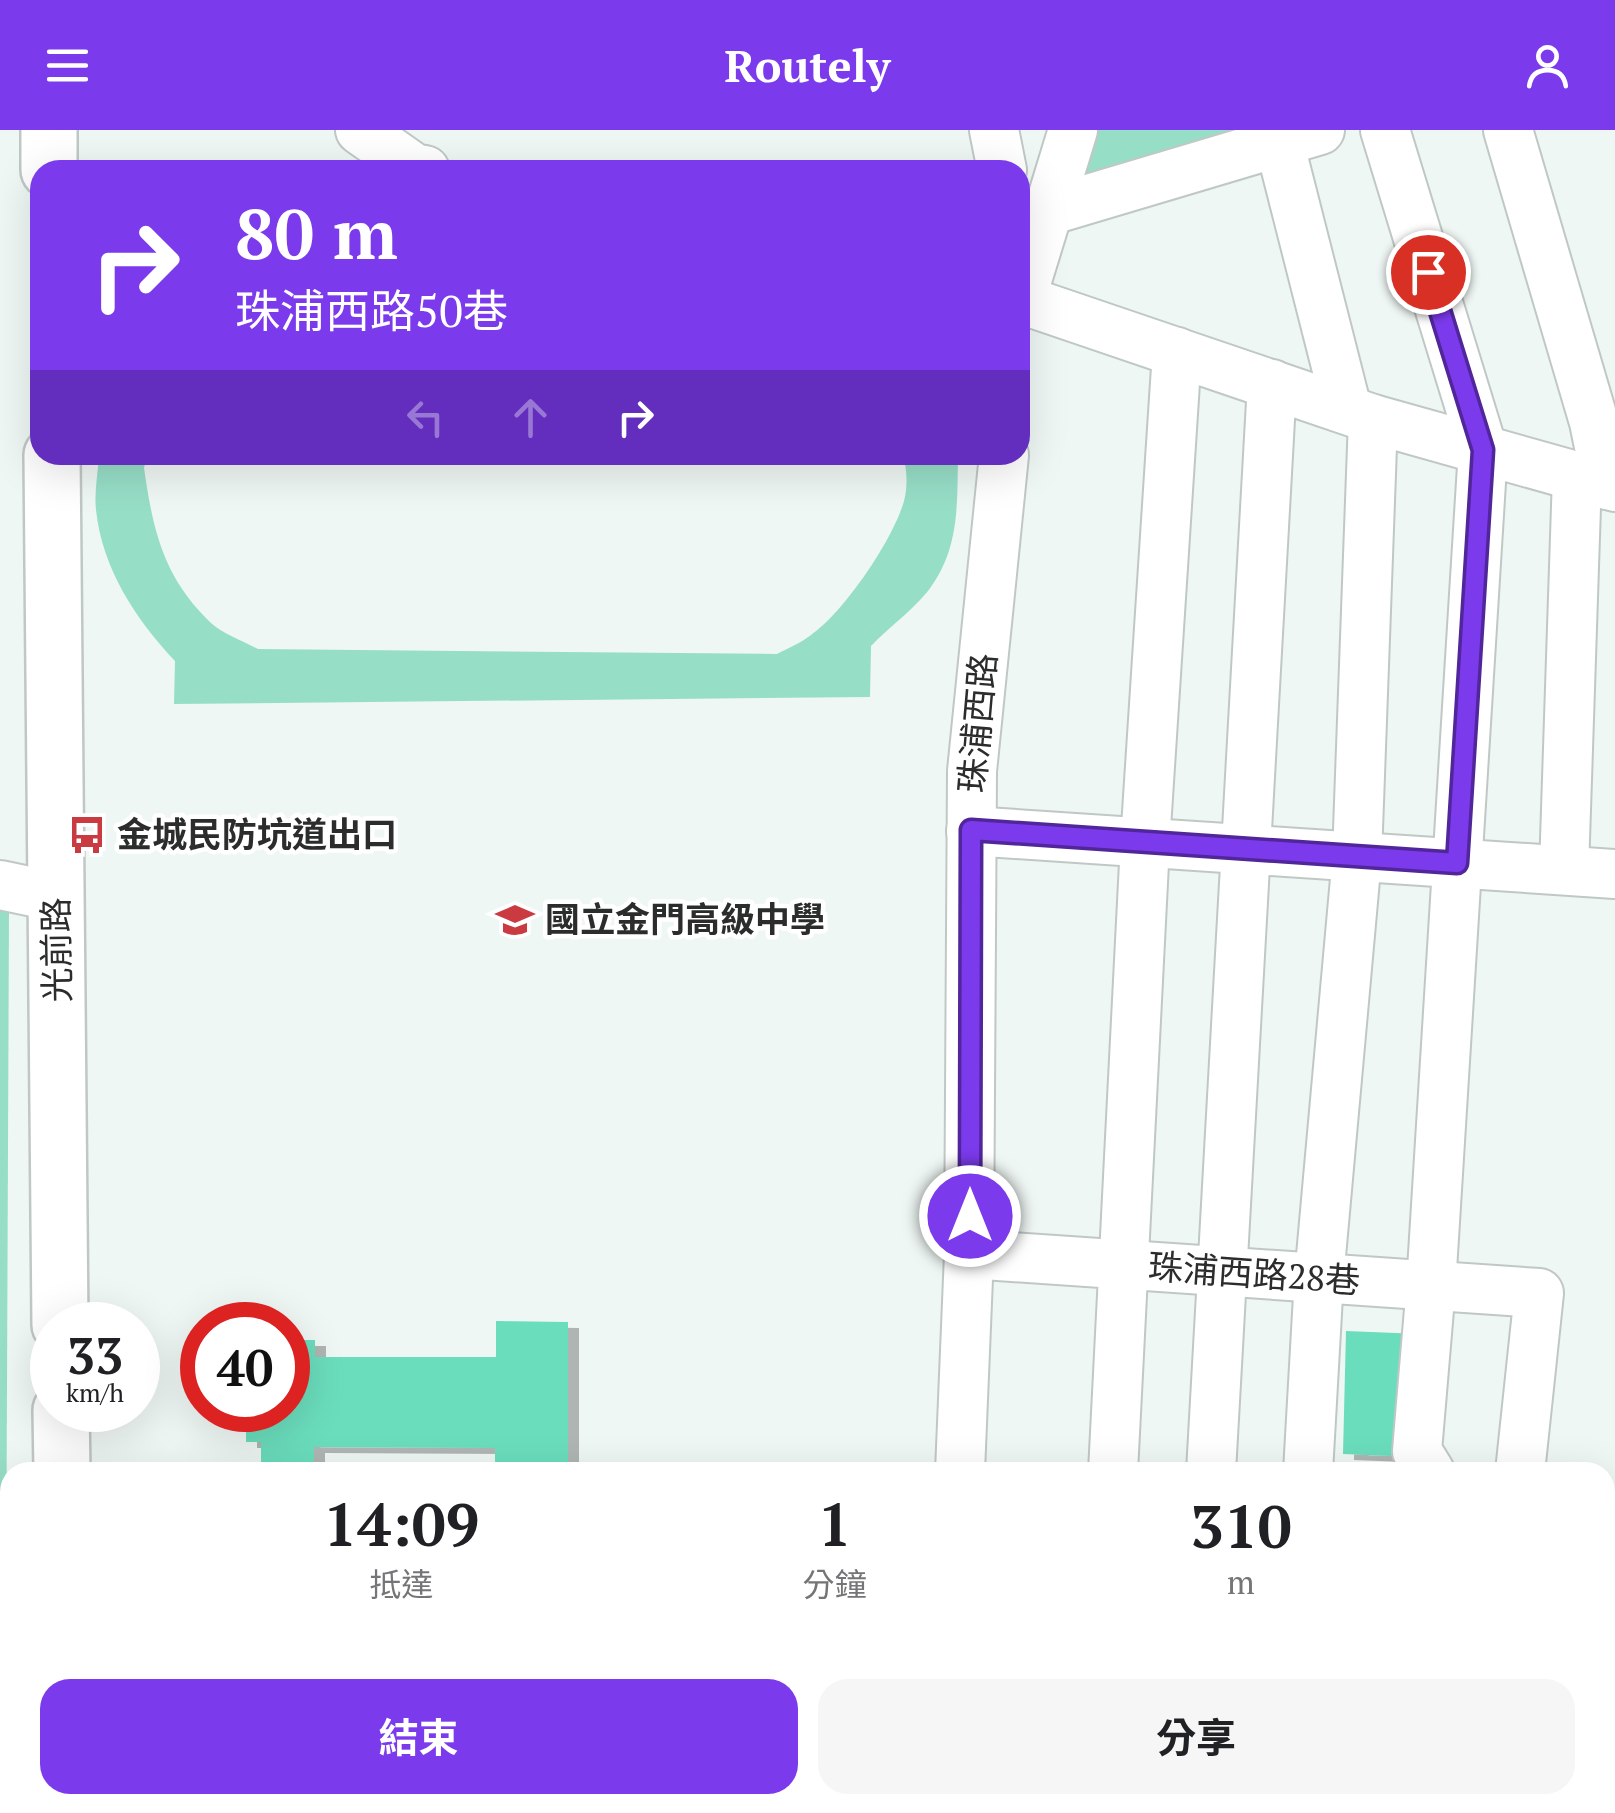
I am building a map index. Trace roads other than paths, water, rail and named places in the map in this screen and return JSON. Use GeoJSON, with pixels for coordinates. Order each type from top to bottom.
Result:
{"type":"FeatureCollection","features":[{"type":"Feature","properties":{"kind":"main road"},"geometry":{"type":"LineString","coordinates":[[49,130],[49,160]]}},
{"type":"Feature","properties":{"kind":"main road","name":"光前路"},"geometry":{"type":"LineString","coordinates":[[52,465],[60,1302]]}},
{"type":"Feature","properties":{"kind":"main road"},"geometry":{"type":"LineString","coordinates":[[61,1432],[62,1462]]}},
{"type":"Feature","properties":{"kind":"street"},"geometry":{"type":"LineString","coordinates":[[360,130],[403,160]]}},
{"type":"Feature","properties":{"kind":"street"},"geometry":{"type":"LineString","coordinates":[[994,130],[1000,160]]}},
{"type":"Feature","properties":{"kind":"street"},"geometry":{"type":"LineString","coordinates":[[1030,268],[1073,130]]}},
{"type":"Feature","properties":{"kind":"street"},"geometry":{"type":"LineString","coordinates":[[1385,130],[1483,450],[1431,1286],[1417,1451],[1424,1462]]}},
{"type":"Feature","properties":{"kind":"street"},"geometry":{"type":"LineString","coordinates":[[1508,130],[1594,422],[1600,483],[1564,870]]}},
{"type":"Feature","properties":{"kind":"street"},"geometry":{"type":"LineString","coordinates":[[1048,212],[1292,134],[1360,414],[1357,856],[1319,1278],[1309,1462]]}},
{"type":"Feature","properties":{"kind":"street"},"geometry":{"type":"LineString","coordinates":[[1030,302],[1360,414],[1600,483]]}},
{"type":"Feature","properties":{"kind":"street"},"geometry":{"type":"LineString","coordinates":[[1114,1462],[1145,843],[1176,352]]}},
{"type":"Feature","properties":{"kind":"street"},"geometry":{"type":"LineString","coordinates":[[1211,1462],[1272,384]]}},
{"type":"Feature","properties":{"kind":"street","name":"珠浦西路"},"geometry":{"type":"LineString","coordinates":[[960,1462],[970,1254],[972,771],[1003,465]]}},
{"type":"Feature","properties":{"kind":"street"},"geometry":{"type":"LineString","coordinates":[[971,830],[1615,874]]}},
{"type":"Feature","properties":{"kind":"street"},"geometry":{"type":"LineString","coordinates":[[0,885],[56,896]]}},
{"type":"Feature","properties":{"kind":"street","name":"珠浦西路28巷"},"geometry":{"type":"LineString","coordinates":[[970,1254],[1539,1293],[1521,1462]]}},
{"type":"Feature","properties":{"kind":"place","name":"金城民防坑道出口"},"geometry":{"type":"Point","coordinates":[87,835]}},
{"type":"Feature","properties":{"kind":"place","name":"國立金門高級中學"},"geometry":{"type":"Point","coordinates":[515,920]}}]}
